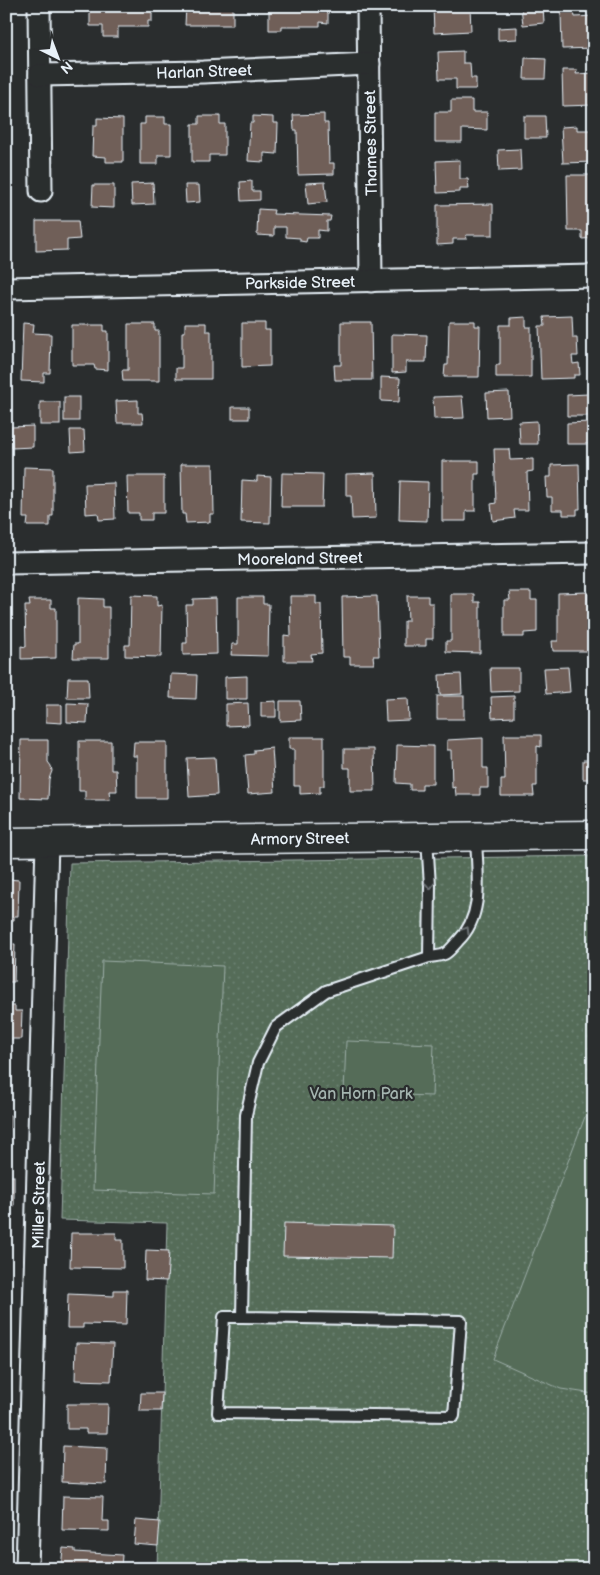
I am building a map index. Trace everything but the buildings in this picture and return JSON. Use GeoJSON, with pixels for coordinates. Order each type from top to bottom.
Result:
{"type":"FeatureCollection","features":[{"type":"Feature","properties":{"kind":"main road","name":"Armory Street"},"geometry":{"type":"LineString","coordinates":[[6,842],[594,835]]}},
{"type":"Feature","properties":{"kind":"street"},"geometry":{"type":"LineString","coordinates":[[39,6],[41,191]]}},
{"type":"Feature","properties":{"kind":"street","name":"Thames Street"},"geometry":{"type":"LineString","coordinates":[[368,6],[371,281]]}},
{"type":"Feature","properties":{"kind":"street","name":"Harlan Street"},"geometry":{"type":"LineString","coordinates":[[40,75],[203,72],[369,64]]}},
{"type":"Feature","properties":{"kind":"street","name":"Parkside Street"},"geometry":{"type":"LineString","coordinates":[[6,288],[594,276]]}},
{"type":"Feature","properties":{"kind":"street","name":"Mooreland Street"},"geometry":{"type":"LineString","coordinates":[[6,563],[594,553]]}},
{"type":"Feature","properties":{"kind":"street","name":"Miller Street"},"geometry":{"type":"LineString","coordinates":[[28,1569],[47,842]]}},
{"type":"Feature","properties":{"kind":"lane"},"geometry":{"type":"LineString","coordinates":[[427,837],[430,886],[429,957]]}},
{"type":"Feature","properties":{"kind":"lane"},"geometry":{"type":"LineString","coordinates":[[242,1317],[246,1115],[258,1062],[276,1027],[326,991],[429,957],[444,955],[468,932],[477,903],[476,837]]}},
{"type":"Feature","properties":{"kind":"lane"},"geometry":{"type":"LineString","coordinates":[[224,1317],[242,1317],[461,1321],[454,1416],[218,1413],[224,1317]]}},
{"type":"Feature","properties":{"kind":"green space","name":"Van Horn Park"},"geometry":{"type":"Polygon","coordinates":[[[594,856],[594,1569],[157,1569],[167,1223],[60,1220],[70,863],[594,856]]]}},
{"type":"Feature","properties":{"kind":"green space"},"geometry":{"type":"Polygon","coordinates":[[[102,961],[223,966],[214,1194],[93,1190],[102,961]]]}},
{"type":"Feature","properties":{"kind":"green space"},"geometry":{"type":"Polygon","coordinates":[[[346,1041],[434,1044],[432,1096],[344,1093],[346,1041]]]}},
{"type":"Feature","properties":{"kind":"green space"},"geometry":{"type":"Polygon","coordinates":[[[594,1093],[594,1394],[561,1389],[493,1359],[594,1093]]]}}]}
